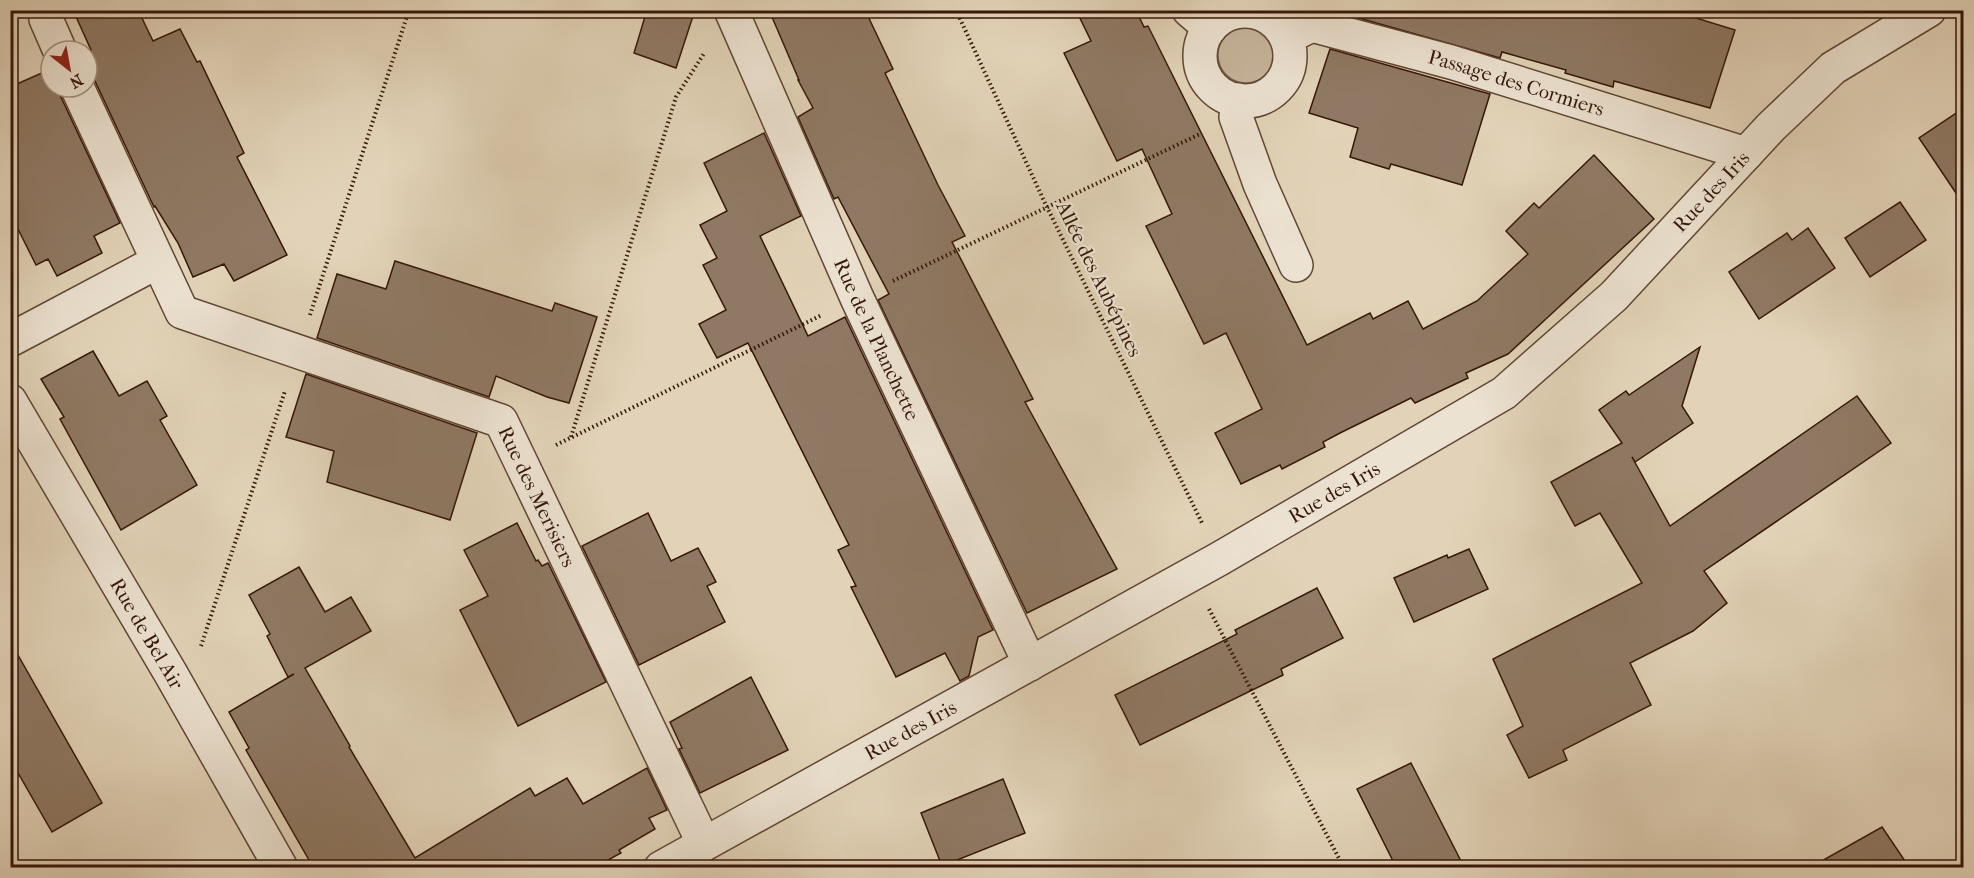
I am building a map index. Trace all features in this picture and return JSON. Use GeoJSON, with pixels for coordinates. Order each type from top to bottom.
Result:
{"type":"FeatureCollection","features":[{"type":"Feature","properties":{"kind":"street"},"geometry":{"type":"LineString","coordinates":[[49,10],[46,20],[55,39]]}},
{"type":"Feature","properties":{"kind":"street"},"geometry":{"type":"LineString","coordinates":[[1237,108],[1265,96],[1281,82],[1290,64],[1291,51],[1287,37],[1278,24],[1265,15],[1251,10],[1235,12],[1221,18],[1199,19],[1202,42],[1200,57],[1203,72],[1212,86],[1237,108],[1260,184],[1296,265]]}},
{"type":"Feature","properties":{"kind":"street","name":"Rue de la Planchette"},"geometry":{"type":"LineString","coordinates":[[732,11],[857,298],[1030,664]]}},
{"type":"Feature","properties":{"kind":"street","name":"Rue des Iris"},"geometry":{"type":"LineString","coordinates":[[661,867],[1205,567],[1504,393],[1614,296],[1770,127],[1833,68],[1928,11]]}},
{"type":"Feature","properties":{"kind":"street","name":"Passage des Cormiers"},"geometry":{"type":"LineString","coordinates":[[1287,37],[1312,25],[1451,62],[1746,154]]}},
{"type":"Feature","properties":{"kind":"street"},"geometry":{"type":"LineString","coordinates":[[10,340],[157,262],[82,99]]}},
{"type":"Feature","properties":{"kind":"street","name":"Rue des Merisiers"},"geometry":{"type":"LineString","coordinates":[[157,262],[182,312],[501,421],[704,844]]}},
{"type":"Feature","properties":{"kind":"street","name":"Rue de Bel Air"},"geometry":{"type":"LineString","coordinates":[[10,401],[171,674],[281,867]]}},
{"type":"Feature","properties":{"kind":"path","name":"Allée des Aubépines"},"geometry":{"type":"LineString","coordinates":[[956,10],[1047,207],[1205,567],[1344,867]]}},
{"type":"Feature","properties":{"kind":"path"},"geometry":{"type":"LineString","coordinates":[[571,438],[676,97],[732,11]]}},
{"type":"Feature","properties":{"kind":"path"},"geometry":{"type":"LineString","coordinates":[[521,463],[1047,207],[1237,108]]}},
{"type":"Feature","properties":{"kind":"shaded area"},"geometry":{"type":"Polygon","coordinates":[[[1246,27],[1261,32],[1269,40],[1274,55],[1269,70],[1261,78],[1246,83],[1231,78],[1223,70],[1218,55],[1223,40],[1231,32],[1246,27]]]}},
{"type":"Feature","properties":{"kind":"building"},"geometry":{"type":"Polygon","coordinates":[[[73,10],[138,10],[153,41],[180,29],[197,62],[200,61],[244,153],[237,157],[287,255],[234,281],[224,264],[193,277],[178,243],[154,207],[99,90],[99,39],[86,39],[73,10]]]}},
{"type":"Feature","properties":{"kind":"building"},"geometry":{"type":"Polygon","coordinates":[[[647,10],[695,10],[676,68],[634,53],[647,10]]]}},
{"type":"Feature","properties":{"kind":"building"},"geometry":{"type":"Polygon","coordinates":[[[769,10],[865,10],[893,69],[885,73],[965,236],[952,242],[1033,399],[1025,402],[1117,569],[1027,613],[878,300],[889,294],[838,197],[834,199],[798,117],[813,108],[798,80],[769,10]]]}},
{"type":"Feature","properties":{"kind":"building"},"geometry":{"type":"Polygon","coordinates":[[[1076,10],[1136,10],[1144,27],[1148,26],[1307,345],[1370,313],[1373,319],[1408,301],[1423,329],[1477,301],[1528,254],[1506,231],[1534,203],[1539,208],[1594,155],[1654,219],[1508,354],[1466,373],[1468,378],[1415,403],[1411,398],[1340,433],[1323,442],[1325,447],[1282,469],[1280,465],[1241,484],[1215,433],[1262,409],[1226,333],[1204,344],[1146,226],[1172,214],[1142,149],[1117,161],[1064,53],[1091,41],[1076,10]]]}},
{"type":"Feature","properties":{"kind":"building"},"geometry":{"type":"Polygon","coordinates":[[[1342,10],[1670,10],[1735,30],[1710,108],[1614,81],[1613,87],[1565,73],[1566,70],[1502,52],[1500,58],[1341,13],[1342,10]]]}},
{"type":"Feature","properties":{"kind":"building"},"geometry":{"type":"Polygon","coordinates":[[[1330,49],[1490,94],[1462,185],[1391,164],[1389,169],[1350,157],[1358,128],[1309,113],[1330,49]]]}},
{"type":"Feature","properties":{"kind":"building"},"geometry":{"type":"Polygon","coordinates":[[[39,74],[39,99],[62,99],[120,223],[94,236],[102,253],[57,276],[48,259],[36,265],[10,213],[10,87],[39,74]]]}},
{"type":"Feature","properties":{"kind":"building"},"geometry":{"type":"Polygon","coordinates":[[[1964,108],[1964,205],[1919,138],[1964,108]]]}},
{"type":"Feature","properties":{"kind":"building"},"geometry":{"type":"Polygon","coordinates":[[[764,133],[801,216],[760,236],[808,336],[845,317],[993,630],[978,637],[969,676],[960,681],[945,653],[896,677],[851,587],[856,586],[838,550],[849,545],[748,343],[717,358],[699,324],[726,310],[703,265],[717,258],[700,225],[727,211],[704,163],[764,133]]]}},
{"type":"Feature","properties":{"kind":"building"},"geometry":{"type":"Polygon","coordinates":[[[1900,202],[1926,240],[1870,277],[1845,238],[1900,202]]]}},
{"type":"Feature","properties":{"kind":"building"},"geometry":{"type":"Polygon","coordinates":[[[1808,228],[1835,268],[1759,319],[1729,272],[1787,233],[1792,240],[1808,228]]]}},
{"type":"Feature","properties":{"kind":"building"},"geometry":{"type":"Polygon","coordinates":[[[395,261],[552,311],[555,303],[597,317],[569,403],[547,397],[496,376],[489,397],[317,338],[337,274],[386,289],[395,261]]]}},
{"type":"Feature","properties":{"kind":"building"},"geometry":{"type":"Polygon","coordinates":[[[1700,347],[1682,406],[1693,423],[1635,462],[1632,457],[1670,526],[1857,396],[1891,443],[1704,571],[1727,603],[1693,631],[1630,663],[1651,705],[1563,750],[1567,760],[1529,778],[1507,735],[1523,726],[1493,659],[1642,583],[1600,513],[1575,526],[1551,482],[1622,443],[1599,410],[1626,391],[1629,395],[1700,347]]]}},
{"type":"Feature","properties":{"kind":"building"},"geometry":{"type":"Polygon","coordinates":[[[93,351],[119,396],[147,381],[167,416],[160,420],[197,485],[121,530],[60,419],[64,417],[41,379],[93,351]]]}},
{"type":"Feature","properties":{"kind":"building"},"geometry":{"type":"Polygon","coordinates":[[[306,374],[477,433],[450,520],[327,482],[334,451],[286,437],[306,374]]]}},
{"type":"Feature","properties":{"kind":"building"},"geometry":{"type":"Polygon","coordinates":[[[648,513],[671,561],[698,548],[716,582],[707,586],[725,622],[639,665],[582,546],[648,513]]]}},
{"type":"Feature","properties":{"kind":"building"},"geometry":{"type":"Polygon","coordinates":[[[517,523],[536,561],[538,560],[542,566],[548,563],[606,682],[518,726],[460,610],[488,596],[464,550],[517,523]]]}},
{"type":"Feature","properties":{"kind":"building"},"geometry":{"type":"Polygon","coordinates":[[[1469,549],[1488,589],[1414,622],[1394,578],[1447,555],[1448,558],[1469,549]]]}},
{"type":"Feature","properties":{"kind":"building"},"geometry":{"type":"Polygon","coordinates":[[[299,567],[325,612],[351,597],[371,631],[305,668],[415,858],[530,788],[535,796],[567,778],[583,804],[647,768],[667,810],[649,818],[655,829],[619,850],[621,853],[595,867],[313,867],[246,750],[249,748],[229,712],[294,674],[288,677],[267,636],[270,634],[249,595],[299,567]]]}},
{"type":"Feature","properties":{"kind":"building"},"geometry":{"type":"Polygon","coordinates":[[[1317,588],[1343,638],[1281,669],[1283,675],[1140,745],[1115,695],[1237,634],[1235,630],[1317,588]]]}},
{"type":"Feature","properties":{"kind":"building"},"geometry":{"type":"Polygon","coordinates":[[[10,641],[102,803],[52,832],[10,759],[10,641]]]}},
{"type":"Feature","properties":{"kind":"building"},"geometry":{"type":"Polygon","coordinates":[[[751,677],[788,750],[700,793],[679,749],[682,748],[670,722],[751,677]]]}},
{"type":"Feature","properties":{"kind":"building"},"geometry":{"type":"Polygon","coordinates":[[[1411,763],[1464,867],[1396,867],[1357,789],[1411,763]]]}},
{"type":"Feature","properties":{"kind":"building"},"geometry":{"type":"Polygon","coordinates":[[[1003,779],[1025,833],[942,866],[921,813],[1003,779]]]}},
{"type":"Feature","properties":{"kind":"building"},"geometry":{"type":"Polygon","coordinates":[[[1882,827],[1909,867],[1811,867],[1882,827]]]}}]}
